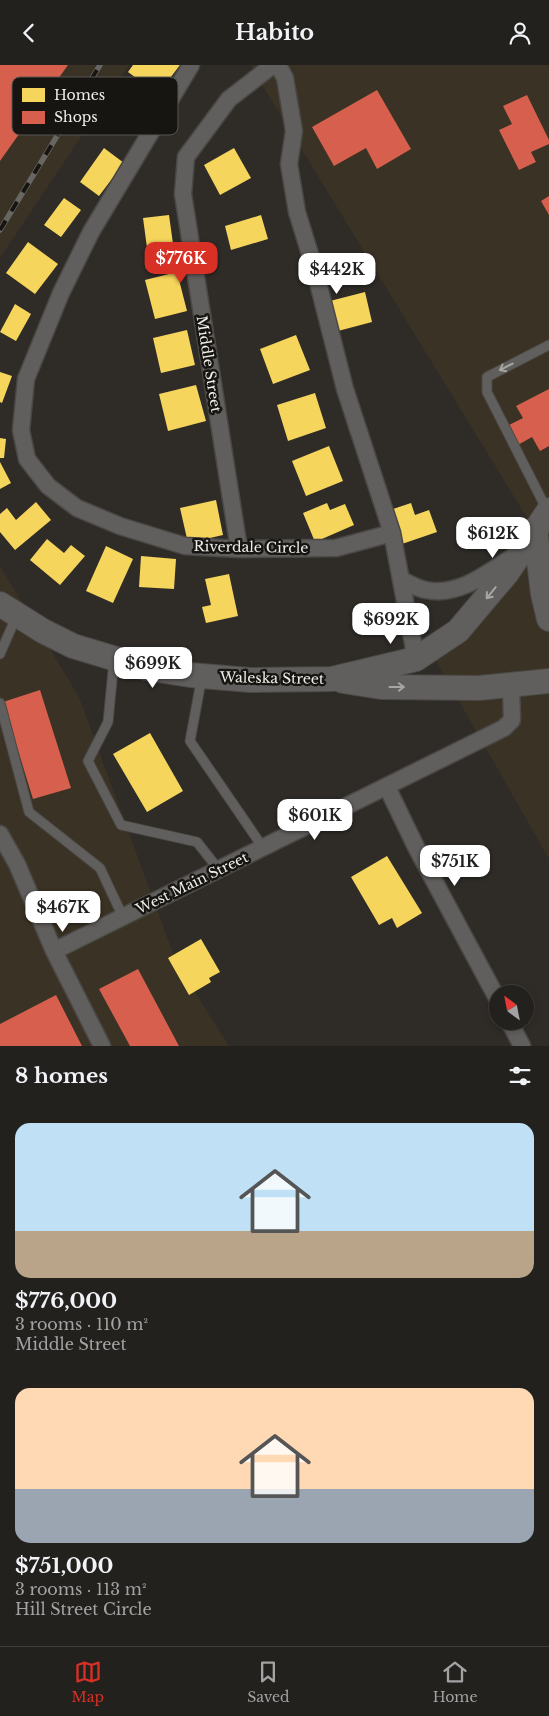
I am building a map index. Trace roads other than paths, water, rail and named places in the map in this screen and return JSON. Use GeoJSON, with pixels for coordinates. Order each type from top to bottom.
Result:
{"type":"FeatureCollection","features":[{"type":"Feature","properties":{"kind":"main road","name":"Waleska Street"},"geometry":{"type":"LineString","coordinates":[[9,610],[73,646],[146,668],[250,680],[332,679],[416,659],[458,631],[495,589],[523,551],[544,517]]}},
{"type":"Feature","properties":{"kind":"main road"},"geometry":{"type":"LineString","coordinates":[[544,517],[544,594],[549,619]]}},
{"type":"Feature","properties":{"kind":"main road"},"geometry":{"type":"LineString","coordinates":[[332,679],[382,687],[479,688],[549,681]]}},
{"type":"Feature","properties":{"kind":"street","name":"Riverdale Circle"},"geometry":{"type":"LineString","coordinates":[[178,88],[192,65]]}},
{"type":"Feature","properties":{"kind":"street","name":"Middle Street"},"geometry":{"type":"LineString","coordinates":[[239,549],[183,194],[186,157],[229,99],[274,65]]}},
{"type":"Feature","properties":{"kind":"street"},"geometry":{"type":"LineString","coordinates":[[278,65],[285,78],[294,131],[289,164],[297,212],[314,267],[345,389],[392,533],[416,659]]}},
{"type":"Feature","properties":{"kind":"street","name":"Riverdale Circle"},"geometry":{"type":"LineString","coordinates":[[150,135],[91,232],[61,293],[26,379],[21,430],[27,459],[48,486],[77,508],[120,526],[185,546],[239,549],[336,548],[392,533]]}},
{"type":"Feature","properties":{"kind":"street"},"geometry":{"type":"LineString","coordinates":[[401,580],[427,591],[452,590],[474,582],[523,551]]}},
{"type":"Feature","properties":{"kind":"street","name":"West Main Street"},"geometry":{"type":"LineString","coordinates":[[54,951],[264,849],[504,728],[512,720],[511,685]]}},
{"type":"Feature","properties":{"kind":"street"},"geometry":{"type":"LineString","coordinates":[[387,787],[416,847],[490,985]]}},
{"type":"Feature","properties":{"kind":"street"},"geometry":{"type":"LineString","coordinates":[[0,834],[17,864],[54,951],[102,1046]]}},
{"type":"Feature","properties":{"kind":"street"},"geometry":{"type":"LineString","coordinates":[[514,1030],[522,1046]]}},
{"type":"Feature","properties":{"kind":"lane"},"geometry":{"type":"LineString","coordinates":[[544,517],[487,392],[487,377],[549,345]]}},
{"type":"Feature","properties":{"kind":"lane"},"geometry":{"type":"LineString","coordinates":[[0,654],[9,610]]}},
{"type":"Feature","properties":{"kind":"lane"},"geometry":{"type":"LineString","coordinates":[[114,659],[108,722],[88,761],[122,825],[197,842],[219,870]]}},
{"type":"Feature","properties":{"kind":"lane"},"geometry":{"type":"LineString","coordinates":[[202,675],[190,741],[264,849]]}},
{"type":"Feature","properties":{"kind":"lane"},"geometry":{"type":"LineString","coordinates":[[0,703],[28,812],[100,868],[123,917]]}},
{"type":"Feature","properties":{"kind":"railway"},"geometry":{"type":"LineString","coordinates":[[93,77],[100,65]]}},
{"type":"Feature","properties":{"kind":"railway"},"geometry":{"type":"LineString","coordinates":[[0,230],[58,135]]}}]}
